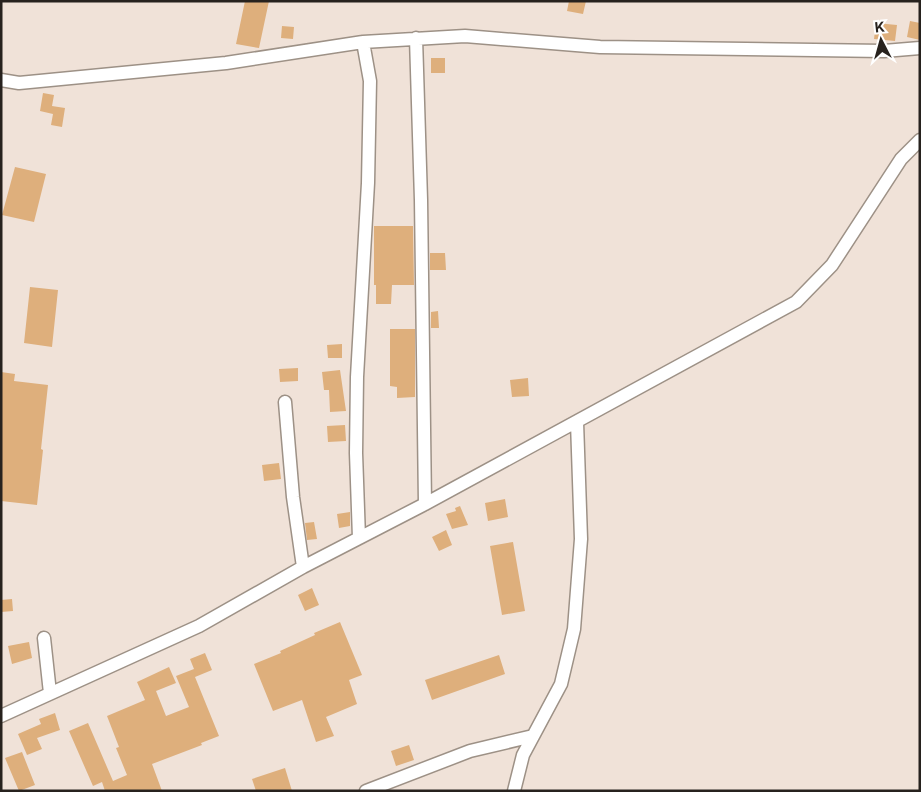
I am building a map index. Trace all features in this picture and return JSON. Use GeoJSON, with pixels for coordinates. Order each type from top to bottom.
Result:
{"type":"FeatureCollection","features":[{"type":"Feature","properties":{"kind":"street"},"geometry":{"type":"LineString","coordinates":[[1,80],[19,83],[226,63],[363,42],[465,36],[600,47],[884,51],[920,48]]}},
{"type":"Feature","properties":{"kind":"street"},"geometry":{"type":"LineString","coordinates":[[416,38],[421,200],[425,504]]}},
{"type":"Feature","properties":{"kind":"street"},"geometry":{"type":"LineString","coordinates":[[359,538],[356,453],[357,377],[368,183],[370,81],[363,42]]}},
{"type":"Feature","properties":{"kind":"street"},"geometry":{"type":"LineString","coordinates":[[1,716],[198,626],[303,567],[425,504],[796,302],[832,265],[901,160],[920,140]]}},
{"type":"Feature","properties":{"kind":"street"},"geometry":{"type":"LineString","coordinates":[[285,402],[293,497],[303,567]]}},
{"type":"Feature","properties":{"kind":"street"},"geometry":{"type":"LineString","coordinates":[[514,791],[523,754],[561,684],[574,629],[581,539],[577,422]]}},
{"type":"Feature","properties":{"kind":"street"},"geometry":{"type":"LineString","coordinates":[[44,638],[50,693]]}},
{"type":"Feature","properties":{"kind":"street"},"geometry":{"type":"LineString","coordinates":[[366,791],[470,751],[534,736]]}},
{"type":"Feature","properties":{"kind":"building"},"geometry":{"type":"Polygon","coordinates":[[[245,1],[269,1],[259,48],[236,44],[245,1]]]}},
{"type":"Feature","properties":{"kind":"building"},"geometry":{"type":"Polygon","coordinates":[[[569,1],[586,1],[583,14],[567,11],[569,1]]]}},
{"type":"Feature","properties":{"kind":"building"},"geometry":{"type":"Polygon","coordinates":[[[910,21],[920,23],[920,40],[907,37],[910,21]]]}},
{"type":"Feature","properties":{"kind":"building"},"geometry":{"type":"Polygon","coordinates":[[[876,23],[897,25],[895,41],[874,39],[876,23]]]}},
{"type":"Feature","properties":{"kind":"building"},"geometry":{"type":"Polygon","coordinates":[[[282,26],[294,27],[293,39],[281,38],[282,26]]]}},
{"type":"Feature","properties":{"kind":"building"},"geometry":{"type":"Polygon","coordinates":[[[431,58],[445,58],[445,73],[431,73],[431,58]]]}},
{"type":"Feature","properties":{"kind":"building"},"geometry":{"type":"Polygon","coordinates":[[[43,93],[54,95],[52,106],[65,108],[62,127],[51,125],[53,114],[40,111],[43,93]]]}},
{"type":"Feature","properties":{"kind":"building"},"geometry":{"type":"Polygon","coordinates":[[[15,167],[46,174],[34,222],[2,215],[15,167]]]}},
{"type":"Feature","properties":{"kind":"building"},"geometry":{"type":"Polygon","coordinates":[[[374,226],[413,226],[414,285],[392,285],[391,304],[376,304],[376,285],[374,285],[374,226]]]}},
{"type":"Feature","properties":{"kind":"building"},"geometry":{"type":"Polygon","coordinates":[[[430,253],[445,253],[446,270],[430,270],[430,253]]]}},
{"type":"Feature","properties":{"kind":"building"},"geometry":{"type":"Polygon","coordinates":[[[30,287],[58,290],[52,347],[24,343],[30,287]]]}},
{"type":"Feature","properties":{"kind":"building"},"geometry":{"type":"Polygon","coordinates":[[[438,311],[439,328],[431,328],[431,312],[438,311]]]}},
{"type":"Feature","properties":{"kind":"building"},"geometry":{"type":"Polygon","coordinates":[[[390,329],[415,329],[415,397],[397,398],[397,387],[390,386],[390,329]]]}},
{"type":"Feature","properties":{"kind":"building"},"geometry":{"type":"Polygon","coordinates":[[[342,344],[342,358],[328,358],[327,345],[342,344]]]}},
{"type":"Feature","properties":{"kind":"building"},"geometry":{"type":"Polygon","coordinates":[[[298,368],[298,381],[280,382],[279,369],[298,368]]]}},
{"type":"Feature","properties":{"kind":"building"},"geometry":{"type":"Polygon","coordinates":[[[340,370],[346,411],[330,412],[329,390],[324,390],[322,372],[340,370]]]}},
{"type":"Feature","properties":{"kind":"building"},"geometry":{"type":"Polygon","coordinates":[[[1,372],[15,374],[14,381],[48,385],[37,505],[1,501],[1,372]]]}},
{"type":"Feature","properties":{"kind":"building"},"geometry":{"type":"Polygon","coordinates":[[[528,378],[529,396],[512,397],[510,380],[528,378]]]}},
{"type":"Feature","properties":{"kind":"building"},"geometry":{"type":"Polygon","coordinates":[[[345,425],[346,441],[328,442],[327,426],[345,425]]]}},
{"type":"Feature","properties":{"kind":"building"},"geometry":{"type":"Polygon","coordinates":[[[279,463],[281,479],[264,481],[262,465],[279,463]]]}},
{"type":"Feature","properties":{"kind":"building"},"geometry":{"type":"Polygon","coordinates":[[[505,499],[508,517],[488,521],[485,503],[505,499]]]}},
{"type":"Feature","properties":{"kind":"building"},"geometry":{"type":"Polygon","coordinates":[[[460,506],[468,525],[452,529],[446,514],[456,511],[455,508],[460,506]]]}},
{"type":"Feature","properties":{"kind":"building"},"geometry":{"type":"Polygon","coordinates":[[[350,512],[350,526],[339,528],[337,514],[350,512]]]}},
{"type":"Feature","properties":{"kind":"building"},"geometry":{"type":"Polygon","coordinates":[[[314,522],[317,539],[307,540],[305,523],[314,522]]]}},
{"type":"Feature","properties":{"kind":"building"},"geometry":{"type":"Polygon","coordinates":[[[446,530],[452,545],[439,551],[432,537],[446,530]]]}},
{"type":"Feature","properties":{"kind":"building"},"geometry":{"type":"Polygon","coordinates":[[[513,542],[525,611],[502,615],[490,546],[513,542]]]}},
{"type":"Feature","properties":{"kind":"building"},"geometry":{"type":"Polygon","coordinates":[[[312,588],[319,605],[305,611],[298,595],[312,588]]]}},
{"type":"Feature","properties":{"kind":"building"},"geometry":{"type":"Polygon","coordinates":[[[12,599],[13,611],[1,612],[1,600],[12,599]]]}},
{"type":"Feature","properties":{"kind":"building"},"geometry":{"type":"Polygon","coordinates":[[[340,622],[362,675],[349,680],[357,704],[326,717],[334,736],[316,742],[302,700],[273,711],[254,664],[281,653],[280,651],[315,635],[314,633],[340,622]]]}},
{"type":"Feature","properties":{"kind":"building"},"geometry":{"type":"Polygon","coordinates":[[[29,642],[32,658],[12,664],[8,646],[29,642]]]}},
{"type":"Feature","properties":{"kind":"building"},"geometry":{"type":"Polygon","coordinates":[[[205,653],[212,670],[195,677],[219,736],[201,743],[202,745],[152,764],[162,791],[105,791],[102,782],[93,786],[69,731],[88,723],[113,781],[127,775],[116,748],[119,747],[107,716],[145,700],[137,682],[169,667],[176,683],[156,691],[166,716],[189,707],[176,676],[194,669],[190,659],[205,653]]]}},
{"type":"Feature","properties":{"kind":"building"},"geometry":{"type":"Polygon","coordinates":[[[499,655],[505,674],[432,700],[425,680],[499,655]]]}},
{"type":"Feature","properties":{"kind":"building"},"geometry":{"type":"Polygon","coordinates":[[[55,713],[60,730],[37,738],[42,749],[27,755],[18,734],[41,724],[39,719],[55,713]]]}},
{"type":"Feature","properties":{"kind":"building"},"geometry":{"type":"Polygon","coordinates":[[[409,745],[414,760],[396,766],[391,751],[409,745]]]}},
{"type":"Feature","properties":{"kind":"building"},"geometry":{"type":"Polygon","coordinates":[[[22,752],[35,785],[19,791],[5,758],[22,752]]]}},
{"type":"Feature","properties":{"kind":"building"},"geometry":{"type":"Polygon","coordinates":[[[285,768],[292,791],[256,791],[252,779],[285,768]]]}}]}
